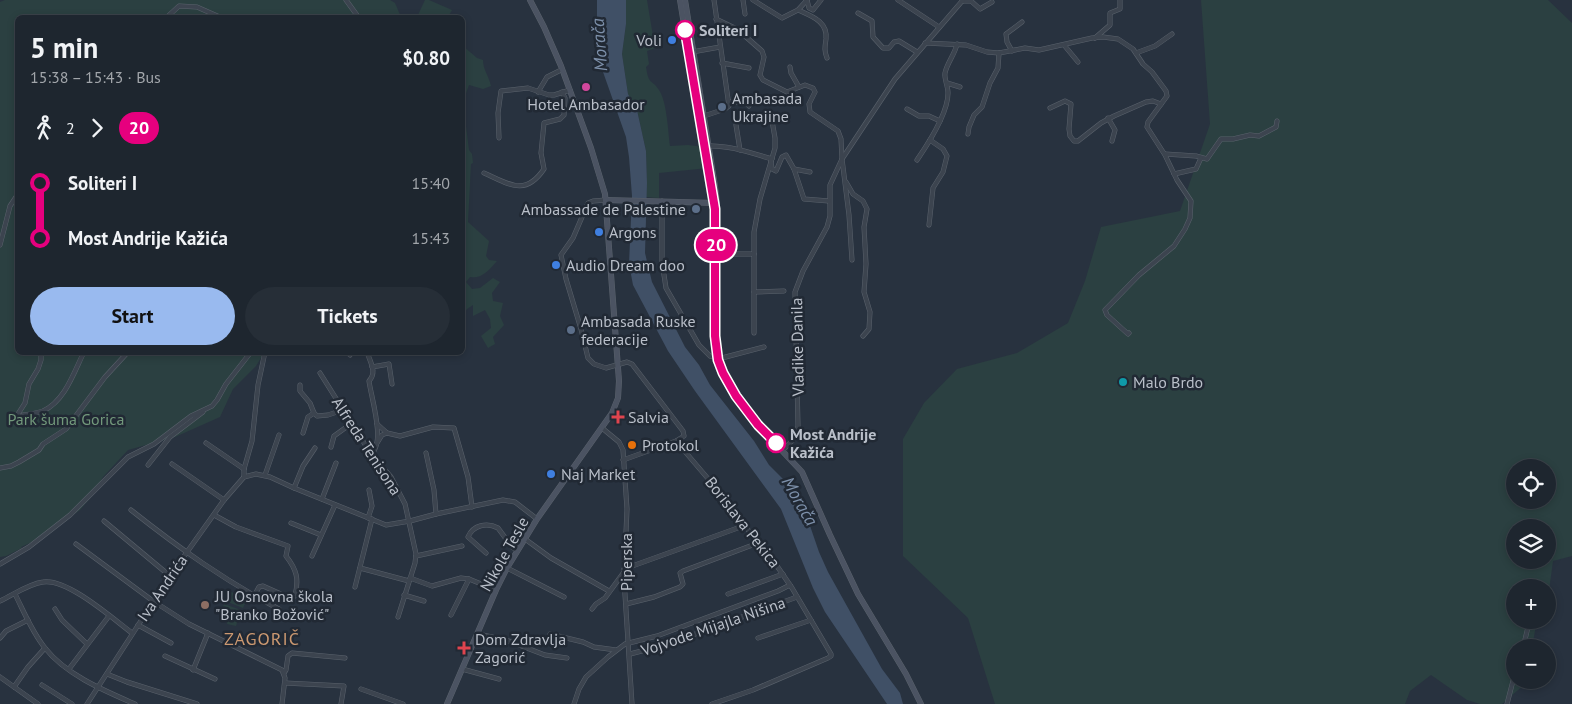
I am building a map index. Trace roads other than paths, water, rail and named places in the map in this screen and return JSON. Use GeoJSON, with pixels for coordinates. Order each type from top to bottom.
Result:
{"type":"FeatureCollection","features":[{"type":"Feature","properties":{"kind":"main road","name":"Nikole Tesle"},"geometry":{"type":"LineString","coordinates":[[447,704],[507,568],[537,519],[612,414],[617,403],[619,390],[606,200],[591,148],[570,90],[548,34],[530,0]]}},
{"type":"Feature","properties":{"kind":"main road"},"geometry":{"type":"LineString","coordinates":[[680,0],[702,100],[706,147]]}},
{"type":"Feature","properties":{"kind":"main road"},"geometry":{"type":"LineString","coordinates":[[685,0],[691,52],[715,205],[715,336],[718,359],[723,373],[736,396],[758,425],[804,474],[830,536],[859,596],[906,673],[921,704]]}},
{"type":"Feature","properties":{"kind":"main road"},"geometry":{"type":"LineString","coordinates":[[700,203],[713,188]]}},
{"type":"Feature","properties":{"kind":"main road"},"geometry":{"type":"LineString","coordinates":[[606,200],[661,201],[715,205]]}},
{"type":"Feature","properties":{"kind":"street"},"geometry":{"type":"LineString","coordinates":[[346,0],[357,15]]}},
{"type":"Feature","properties":{"kind":"street"},"geometry":{"type":"LineString","coordinates":[[704,116],[729,106],[714,0]]}},
{"type":"Feature","properties":{"kind":"street"},"geometry":{"type":"LineString","coordinates":[[744,0],[744,14]]}},
{"type":"Feature","properties":{"kind":"street"},"geometry":{"type":"LineString","coordinates":[[753,0],[781,18],[798,10],[807,0],[810,8],[813,10],[821,0]]}},
{"type":"Feature","properties":{"kind":"street"},"geometry":{"type":"LineString","coordinates":[[898,0],[939,27]]}},
{"type":"Feature","properties":{"kind":"street"},"geometry":{"type":"LineString","coordinates":[[963,1],[971,0],[980,9],[992,2]]}},
{"type":"Feature","properties":{"kind":"street"},"geometry":{"type":"LineString","coordinates":[[1095,38],[1110,25],[1110,12],[1120,9],[1120,0]]}},
{"type":"Feature","properties":{"kind":"street","name":"Vladike Danila"},"geometry":{"type":"LineString","coordinates":[[783,450],[793,440],[798,426],[796,292],[803,271],[827,227],[830,216],[829,201],[832,178],[895,79],[963,1]]}},
{"type":"Feature","properties":{"kind":"street"},"geometry":{"type":"LineString","coordinates":[[169,15],[178,6],[197,7],[215,15]]}},
{"type":"Feature","properties":{"kind":"street"},"geometry":{"type":"LineString","coordinates":[[798,10],[815,18],[824,25],[827,33],[824,48],[827,58]]}},
{"type":"Feature","properties":{"kind":"street"},"geometry":{"type":"LineString","coordinates":[[858,13],[872,21],[874,37],[883,48],[888,48],[894,42],[899,41],[917,52]]}},
{"type":"Feature","properties":{"kind":"street"},"geometry":{"type":"LineString","coordinates":[[716,20],[737,29],[762,51],[764,57],[760,77],[787,92],[808,85],[813,88],[815,92],[809,104],[809,110],[813,115],[832,126],[838,132],[841,139],[852,260]]}},
{"type":"Feature","properties":{"kind":"street"},"geometry":{"type":"LineString","coordinates":[[1012,51],[1007,42],[1006,34],[1011,28],[1022,22]]}},
{"type":"Feature","properties":{"kind":"street"},"geometry":{"type":"LineString","coordinates":[[1136,53],[1155,46],[1172,34]]}},
{"type":"Feature","properties":{"kind":"street"},"geometry":{"type":"LineString","coordinates":[[925,43],[966,45],[987,52],[999,53],[1025,48],[1039,50],[1095,38],[1118,39],[1129,45],[1166,91],[1167,96],[1148,122],[1148,127],[1191,202],[1191,210],[1188,224],[1174,246],[1139,275],[1105,310],[1107,315],[1129,333]]}},
{"type":"Feature","properties":{"kind":"street"},"geometry":{"type":"LineString","coordinates":[[917,160],[940,121],[948,93],[945,73],[955,53],[957,44]]}},
{"type":"Feature","properties":{"kind":"street"},"geometry":{"type":"LineString","coordinates":[[1064,45],[1078,62]]}},
{"type":"Feature","properties":{"kind":"street"},"geometry":{"type":"LineString","coordinates":[[691,52],[720,47]]}},
{"type":"Feature","properties":{"kind":"street"},"geometry":{"type":"LineString","coordinates":[[968,134],[974,115],[982,107],[990,83],[998,68],[999,53]]}},
{"type":"Feature","properties":{"kind":"street"},"geometry":{"type":"LineString","coordinates":[[722,63],[749,68]]}},
{"type":"Feature","properties":{"kind":"street"},"geometry":{"type":"LineString","coordinates":[[790,66],[791,73],[799,87]]}},
{"type":"Feature","properties":{"kind":"street"},"geometry":{"type":"LineString","coordinates":[[538,92],[547,78],[559,71]]}},
{"type":"Feature","properties":{"kind":"street"},"geometry":{"type":"LineString","coordinates":[[947,83],[960,86]]}},
{"type":"Feature","properties":{"kind":"street"},"geometry":{"type":"LineString","coordinates":[[499,138],[498,113],[501,91],[528,88],[549,95],[570,90]]}},
{"type":"Feature","properties":{"kind":"street"},"geometry":{"type":"LineString","coordinates":[[484,173],[515,186],[530,184],[537,179],[544,169],[541,147],[544,123],[560,119],[564,115],[565,98],[562,92]]}},
{"type":"Feature","properties":{"kind":"street"},"geometry":{"type":"LineString","coordinates":[[1050,108],[1066,102],[1071,104],[1069,129],[1070,136],[1074,141],[1081,140],[1108,118],[1146,102],[1153,101],[1161,104]]}},
{"type":"Feature","properties":{"kind":"street"},"geometry":{"type":"LineString","coordinates":[[729,102],[745,102],[749,106]]}},
{"type":"Feature","properties":{"kind":"street"},"geometry":{"type":"LineString","coordinates":[[908,109],[919,116],[929,116],[940,121]]}},
{"type":"Feature","properties":{"kind":"street"},"geometry":{"type":"LineString","coordinates":[[754,333],[756,220],[775,144],[771,115]]}},
{"type":"Feature","properties":{"kind":"street"},"geometry":{"type":"LineString","coordinates":[[1108,118],[1115,130],[1112,141]]}},
{"type":"Feature","properties":{"kind":"street"},"geometry":{"type":"LineString","coordinates":[[1164,154],[1196,156],[1207,159],[1221,139],[1263,135],[1276,127],[1278,121]]}},
{"type":"Feature","properties":{"kind":"street"},"geometry":{"type":"LineString","coordinates":[[736,125],[740,150]]}},
{"type":"Feature","properties":{"kind":"street"},"geometry":{"type":"LineString","coordinates":[[929,225],[933,188],[943,172],[947,156],[943,149],[930,140]]}},
{"type":"Feature","properties":{"kind":"street"},"geometry":{"type":"LineString","coordinates":[[706,147],[718,146],[740,150],[771,160]]}},
{"type":"Feature","properties":{"kind":"street"},"geometry":{"type":"LineString","coordinates":[[771,160],[772,170],[776,171],[782,157],[786,155],[794,169],[804,199],[829,201]]}},
{"type":"Feature","properties":{"kind":"street"},"geometry":{"type":"LineString","coordinates":[[1174,174],[1196,169],[1201,158]]}},
{"type":"Feature","properties":{"kind":"street"},"geometry":{"type":"LineString","coordinates":[[794,169],[810,172]]}},
{"type":"Feature","properties":{"kind":"street"},"geometry":{"type":"LineString","coordinates":[[843,175],[853,194],[863,201],[867,209],[864,227],[866,264],[864,292],[870,312],[869,329],[863,336]]}},
{"type":"Feature","properties":{"kind":"street"},"geometry":{"type":"LineString","coordinates":[[0,245],[10,206],[15,198]]}},
{"type":"Feature","properties":{"kind":"street"},"geometry":{"type":"LineString","coordinates":[[606,200],[588,203],[573,238],[561,254],[588,358],[594,364],[603,367],[627,362],[631,364],[661,400],[684,433],[683,438],[623,460]]}},
{"type":"Feature","properties":{"kind":"street"},"geometry":{"type":"LineString","coordinates":[[661,201],[662,262],[666,288],[698,345],[710,356],[718,359],[764,347]]}},
{"type":"Feature","properties":{"kind":"street"},"geometry":{"type":"LineString","coordinates":[[716,254],[754,254]]}},
{"type":"Feature","properties":{"kind":"street"},"geometry":{"type":"LineString","coordinates":[[754,292],[784,290]]}},
{"type":"Feature","properties":{"kind":"street"},"geometry":{"type":"LineString","coordinates":[[16,417],[25,403],[29,384],[38,369],[40,355]]}},
{"type":"Feature","properties":{"kind":"street"},"geometry":{"type":"LineString","coordinates":[[23,415],[44,410],[56,402],[64,392],[82,355]]}},
{"type":"Feature","properties":{"kind":"street"},"geometry":{"type":"LineString","coordinates":[[0,468],[19,462],[39,450],[43,444],[66,429],[105,377],[125,355]]}},
{"type":"Feature","properties":{"kind":"street"},"geometry":{"type":"LineString","coordinates":[[148,465],[170,437],[216,402],[226,384],[249,355]]}},
{"type":"Feature","properties":{"kind":"street"},"geometry":{"type":"LineString","coordinates":[[265,355],[257,392],[252,441],[244,469],[244,477],[253,474],[265,475],[386,525],[510,500],[537,519]]}},
{"type":"Feature","properties":{"kind":"street"},"geometry":{"type":"LineString","coordinates":[[368,355],[373,376],[369,382],[377,424],[376,450],[371,454]]}},
{"type":"Feature","properties":{"kind":"street"},"geometry":{"type":"LineString","coordinates":[[372,367],[389,364],[392,384]]}},
{"type":"Feature","properties":{"kind":"street","name":"Alfreda Tenisona"},"geometry":{"type":"LineString","coordinates":[[320,373],[371,454],[391,477],[405,504],[416,556]]}},
{"type":"Feature","properties":{"kind":"street"},"geometry":{"type":"LineString","coordinates":[[300,385],[300,392],[310,403],[314,413],[319,417],[343,410]]}},
{"type":"Feature","properties":{"kind":"street"},"geometry":{"type":"LineString","coordinates":[[0,564],[29,547],[70,516],[128,457],[154,444],[182,422],[204,410]]}},
{"type":"Feature","properties":{"kind":"street"},"geometry":{"type":"LineString","coordinates":[[303,433],[308,417],[314,413]]}},
{"type":"Feature","properties":{"kind":"street"},"geometry":{"type":"LineString","coordinates":[[331,447],[334,436],[352,423]]}},
{"type":"Feature","properties":{"kind":"street"},"geometry":{"type":"LineString","coordinates":[[377,424],[387,433],[400,436],[433,427],[454,428],[468,477],[472,507]]}},
{"type":"Feature","properties":{"kind":"street","name":"Piperska"},"geometry":{"type":"LineString","coordinates":[[602,428],[621,445],[623,460],[627,509],[624,571],[632,704]]}},
{"type":"Feature","properties":{"kind":"street"},"geometry":{"type":"LineString","coordinates":[[377,442],[382,435],[387,433]]}},
{"type":"Feature","properties":{"kind":"street"},"geometry":{"type":"LineString","coordinates":[[265,475],[279,435]]}},
{"type":"Feature","properties":{"kind":"street","name":"Borislava Pekica"},"geometry":{"type":"LineString","coordinates":[[676,441],[746,525],[783,574],[831,656],[753,690],[712,704]]}},
{"type":"Feature","properties":{"kind":"street"},"geometry":{"type":"LineString","coordinates":[[206,443],[244,469]]}},
{"type":"Feature","properties":{"kind":"street"},"geometry":{"type":"LineString","coordinates":[[294,488],[303,466],[315,448]]}},
{"type":"Feature","properties":{"kind":"street"},"geometry":{"type":"LineString","coordinates":[[426,453],[434,485],[436,514]]}},
{"type":"Feature","properties":{"kind":"street"},"geometry":{"type":"LineString","coordinates":[[322,499],[336,463]]}},
{"type":"Feature","properties":{"kind":"street"},"geometry":{"type":"LineString","coordinates":[[172,464],[224,500]]}},
{"type":"Feature","properties":{"kind":"street","name":"Iva Andrića"},"geometry":{"type":"LineString","coordinates":[[87,704],[170,576],[224,500],[244,477]]}},
{"type":"Feature","properties":{"kind":"street"},"geometry":{"type":"LineString","coordinates":[[355,587],[372,506],[369,490]]}},
{"type":"Feature","properties":{"kind":"street"},"geometry":{"type":"LineString","coordinates":[[312,556],[336,505]]}},
{"type":"Feature","properties":{"kind":"street"},"geometry":{"type":"LineString","coordinates":[[131,510],[186,553],[278,609]]}},
{"type":"Feature","properties":{"kind":"street"},"geometry":{"type":"LineString","coordinates":[[214,515],[236,526],[288,546],[286,556],[293,564],[296,572],[296,593],[294,597],[290,598],[263,586],[259,587],[254,596]]}},
{"type":"Feature","properties":{"kind":"street"},"geometry":{"type":"LineString","coordinates":[[104,521],[170,576]]}},
{"type":"Feature","properties":{"kind":"street"},"geometry":{"type":"LineString","coordinates":[[291,523],[321,535]]}},
{"type":"Feature","properties":{"kind":"street"},"geometry":{"type":"LineString","coordinates":[[486,553],[468,537],[474,529],[484,524],[498,528],[512,546],[518,550]]}},
{"type":"Feature","properties":{"kind":"street"},"geometry":{"type":"LineString","coordinates":[[592,609],[605,598],[624,571],[746,525]]}},
{"type":"Feature","properties":{"kind":"street"},"geometry":{"type":"LineString","coordinates":[[525,539],[551,558],[609,592]]}},
{"type":"Feature","properties":{"kind":"street"},"geometry":{"type":"LineString","coordinates":[[626,604],[654,597],[680,587],[683,584],[681,572],[758,543]]}},
{"type":"Feature","properties":{"kind":"street"},"geometry":{"type":"LineString","coordinates":[[76,544],[153,601],[189,624],[284,673]]}},
{"type":"Feature","properties":{"kind":"street"},"geometry":{"type":"LineString","coordinates":[[398,617],[416,556],[462,546]]}},
{"type":"Feature","properties":{"kind":"street"},"geometry":{"type":"LineString","coordinates":[[360,568],[432,586],[461,578],[469,579],[496,590]]}},
{"type":"Feature","properties":{"kind":"street"},"geometry":{"type":"LineString","coordinates":[[507,568],[564,597]]}},
{"type":"Feature","properties":{"kind":"street"},"geometry":{"type":"LineString","coordinates":[[728,594],[783,574]]}},
{"type":"Feature","properties":{"kind":"street"},"geometry":{"type":"LineString","coordinates":[[451,615],[469,579]]}},
{"type":"Feature","properties":{"kind":"street"},"geometry":{"type":"LineString","coordinates":[[0,601],[40,582],[53,582],[71,589],[132,633]]}},
{"type":"Feature","properties":{"kind":"street"},"geometry":{"type":"LineString","coordinates":[[574,704],[583,680],[616,650],[629,643],[657,636],[790,585]]}},
{"type":"Feature","properties":{"kind":"street"},"geometry":{"type":"LineString","coordinates":[[14,594],[45,648],[70,669],[98,687],[136,704]]}},
{"type":"Feature","properties":{"kind":"street"},"geometry":{"type":"LineString","coordinates":[[404,595],[424,601]]}},
{"type":"Feature","properties":{"kind":"street","name":"Vojvode Mijajla Nišina"},"geometry":{"type":"LineString","coordinates":[[630,654],[665,645],[797,597]]}},
{"type":"Feature","properties":{"kind":"street"},"geometry":{"type":"LineString","coordinates":[[54,609],[62,620],[87,644]]}},
{"type":"Feature","properties":{"kind":"street"},"geometry":{"type":"LineString","coordinates":[[70,669],[109,616]]}},
{"type":"Feature","properties":{"kind":"street"},"geometry":{"type":"LineString","coordinates":[[0,638],[6,631],[28,620]]}},
{"type":"Feature","properties":{"kind":"street"},"geometry":{"type":"LineString","coordinates":[[758,638],[811,620]]}},
{"type":"Feature","properties":{"kind":"street"},"geometry":{"type":"LineString","coordinates":[[138,625],[171,643]]}},
{"type":"Feature","properties":{"kind":"street"},"geometry":{"type":"LineString","coordinates":[[193,670],[208,633]]}},
{"type":"Feature","properties":{"kind":"street"},"geometry":{"type":"LineString","coordinates":[[478,634],[506,640],[545,655],[566,658]]}},
{"type":"Feature","properties":{"kind":"street"},"geometry":{"type":"LineString","coordinates":[[550,634],[583,642],[594,647],[616,650]]}},
{"type":"Feature","properties":{"kind":"street"},"geometry":{"type":"LineString","coordinates":[[14,687],[45,648]]}},
{"type":"Feature","properties":{"kind":"street"},"geometry":{"type":"LineString","coordinates":[[282,704],[285,683],[284,673],[288,656],[292,653],[345,658]]}},
{"type":"Feature","properties":{"kind":"street"},"geometry":{"type":"LineString","coordinates":[[164,656],[215,679]]}},
{"type":"Feature","properties":{"kind":"street"},"geometry":{"type":"LineString","coordinates":[[462,670],[500,679]]}},
{"type":"Feature","properties":{"kind":"street"},"geometry":{"type":"LineString","coordinates":[[107,674],[198,704]]}},
{"type":"Feature","properties":{"kind":"street"},"geometry":{"type":"LineString","coordinates":[[0,677],[38,704]]}},
{"type":"Feature","properties":{"kind":"street"},"geometry":{"type":"LineString","coordinates":[[285,683],[344,686],[341,704]]}},
{"type":"Feature","properties":{"kind":"street"},"geometry":{"type":"LineString","coordinates":[[42,685],[72,704]]}},
{"type":"Feature","properties":{"kind":"street"},"geometry":{"type":"LineString","coordinates":[[361,688],[403,704]]}},
{"type":"Feature","properties":{"kind":"street"},"geometry":{"type":"LineString","coordinates":[[1508,704],[1511,689]]}},
{"type":"Feature","properties":{"kind":"water","name":"Morača"},"geometry":{"type":"Polygon","coordinates":[[[597,0],[626,0],[626,24],[622,54],[628,94],[637,110],[646,151],[645,253],[652,282],[685,347],[699,365],[710,385],[754,441],[769,465],[790,486],[808,520],[828,572],[882,669],[900,693],[903,704],[887,704],[825,612],[813,588],[781,509],[668,351],[633,285],[629,264],[632,196],[629,157],[626,137],[597,55],[597,0]]]}},
{"type":"Feature","properties":{"kind":"place","name":"Soliteri I"},"geometry":{"type":"Point","coordinates":[685,30]}},
{"type":"Feature","properties":{"kind":"place","name":"Voli"},"geometry":{"type":"Point","coordinates":[672,40]}},
{"type":"Feature","properties":{"kind":"place","name":"Hotel Ambasador"},"geometry":{"type":"Point","coordinates":[586,87]}},
{"type":"Feature","properties":{"kind":"place","name":"Ambasada Ukrajine"},"geometry":{"type":"Point","coordinates":[722,107]}},
{"type":"Feature","properties":{"kind":"place","name":"Ambassade de Palestine"},"geometry":{"type":"Point","coordinates":[696,209]}},
{"type":"Feature","properties":{"kind":"place","name":"Argons"},"geometry":{"type":"Point","coordinates":[599,232]}},
{"type":"Feature","properties":{"kind":"place","name":"Audio Dream doo"},"geometry":{"type":"Point","coordinates":[556,265]}},
{"type":"Feature","properties":{"kind":"place","name":"Ambasada Ruske federacije"},"geometry":{"type":"Point","coordinates":[571,330]}},
{"type":"Feature","properties":{"kind":"place","name":"Malo Brdo"},"geometry":{"type":"Point","coordinates":[1123,382]}},
{"type":"Feature","properties":{"kind":"place","name":"Salvia"},"geometry":{"type":"Point","coordinates":[618,417]}},
{"type":"Feature","properties":{"kind":"place","name":"Most Andrije Kažića"},"geometry":{"type":"Point","coordinates":[776,443]}},
{"type":"Feature","properties":{"kind":"place","name":"Protokol"},"geometry":{"type":"Point","coordinates":[632,445]}},
{"type":"Feature","properties":{"kind":"place","name":"Naj Market"},"geometry":{"type":"Point","coordinates":[551,474]}},
{"type":"Feature","properties":{"kind":"place","name":"JU Osnovna škola \"Branko Božović\""},"geometry":{"type":"Point","coordinates":[205,605]}},
{"type":"Feature","properties":{"kind":"place","name":"Dom Zdravlja Zagorić"},"geometry":{"type":"Point","coordinates":[464,648]}},
{"type":"Feature","properties":{"kind":"district","name":"ZAGORIČ"},"geometry":{"type":"Point","coordinates":[262,638]}},
{"type":"Feature","properties":{"kind":"park label","name":"Park šuma Gorica"},"geometry":{"type":"Point","coordinates":[66,419]}}]}
